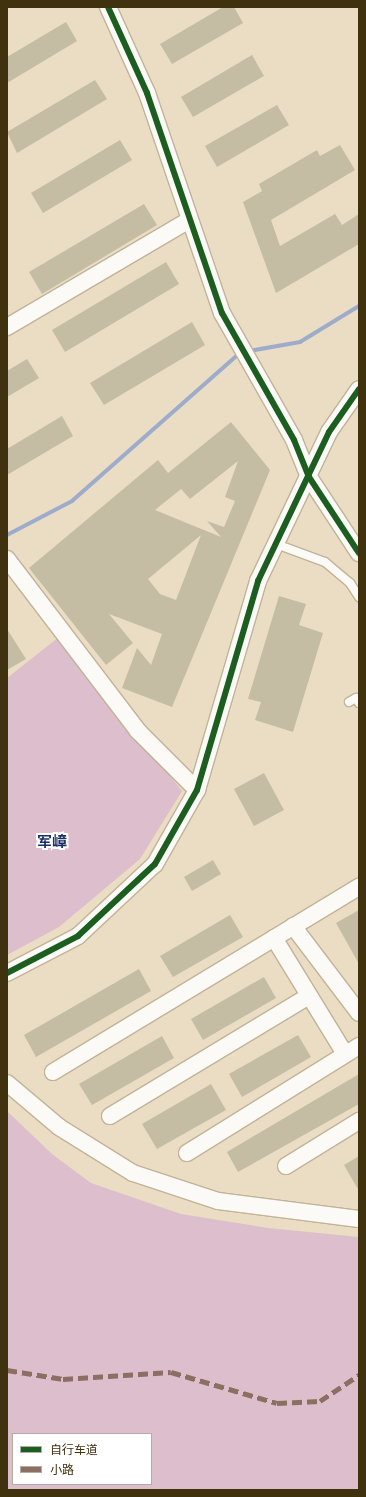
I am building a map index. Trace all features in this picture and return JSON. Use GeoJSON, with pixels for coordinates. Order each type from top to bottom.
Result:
{"type":"FeatureCollection","features":[{"type":"Feature","properties":{"kind":"street"},"geometry":{"type":"LineString","coordinates":[[108,7],[147,93],[188,221],[222,313],[294,440],[309,477],[359,552]]}},
{"type":"Feature","properties":{"kind":"street"},"geometry":{"type":"LineString","coordinates":[[7,327],[188,221]]}},
{"type":"Feature","properties":{"kind":"street"},"geometry":{"type":"LineString","coordinates":[[7,973],[78,936],[154,864],[196,790],[258,582],[329,432],[359,389]]}},
{"type":"Feature","properties":{"kind":"street"},"geometry":{"type":"LineString","coordinates":[[7,559],[138,731],[196,790]]}},
{"type":"Feature","properties":{"kind":"street"},"geometry":{"type":"LineString","coordinates":[[53,1072],[359,887]]}},
{"type":"Feature","properties":{"kind":"street"},"geometry":{"type":"LineString","coordinates":[[293,926],[359,1013]]}},
{"type":"Feature","properties":{"kind":"street"},"geometry":{"type":"LineString","coordinates":[[274,938],[345,1054]]}},
{"type":"Feature","properties":{"kind":"street"},"geometry":{"type":"LineString","coordinates":[[110,1116],[309,996]]}},
{"type":"Feature","properties":{"kind":"street"},"geometry":{"type":"LineString","coordinates":[[187,1153],[359,1046]]}},
{"type":"Feature","properties":{"kind":"street"},"geometry":{"type":"LineString","coordinates":[[7,1083],[59,1127],[133,1173],[218,1201],[359,1219]]}},
{"type":"Feature","properties":{"kind":"street"},"geometry":{"type":"LineString","coordinates":[[286,1166],[359,1121]]}},
{"type":"Feature","properties":{"kind":"lane"},"geometry":{"type":"LineString","coordinates":[[276,544],[325,562],[350,583],[359,597]]}},
{"type":"Feature","properties":{"kind":"lane"},"geometry":{"type":"LineString","coordinates":[[349,702],[356,698],[359,703]]}},
{"type":"Feature","properties":{"kind":"shaded area"},"geometry":{"type":"Polygon","coordinates":[[[59,637],[182,791],[140,859],[59,927],[7,955],[7,678],[59,637]]]}},
{"type":"Feature","properties":{"kind":"shaded area"},"geometry":{"type":"Polygon","coordinates":[[[7,1111],[52,1154],[91,1183],[181,1214],[268,1228],[359,1237],[359,1490],[7,1490],[7,1111]]]}},
{"type":"Feature","properties":{"kind":"building"},"geometry":{"type":"Polygon","coordinates":[[[223,7],[234,7],[243,23],[172,64],[160,44],[223,7]]]}},
{"type":"Feature","properties":{"kind":"building"},"geometry":{"type":"Polygon","coordinates":[[[66,22],[77,41],[7,83],[7,57],[66,22]]]}},
{"type":"Feature","properties":{"kind":"building"},"geometry":{"type":"Polygon","coordinates":[[[252,55],[264,76],[193,117],[181,97],[252,55]]]}},
{"type":"Feature","properties":{"kind":"building"},"geometry":{"type":"Polygon","coordinates":[[[95,80],[107,99],[17,153],[7,132],[95,80]]]}},
{"type":"Feature","properties":{"kind":"building"},"geometry":{"type":"Polygon","coordinates":[[[277,105],[289,125],[217,167],[205,146],[277,105]]]}},
{"type":"Feature","properties":{"kind":"building"},"geometry":{"type":"Polygon","coordinates":[[[120,140],[132,160],[43,213],[31,193],[120,140]]]}},
{"type":"Feature","properties":{"kind":"building"},"geometry":{"type":"Polygon","coordinates":[[[340,145],[355,170],[271,220],[280,246],[335,214],[342,225],[359,214],[359,244],[276,293],[243,202],[262,191],[259,184],[317,150],[320,156],[340,145]]]}},
{"type":"Feature","properties":{"kind":"building"},"geometry":{"type":"Polygon","coordinates":[[[144,204],[157,225],[42,294],[29,272],[144,204]]]}},
{"type":"Feature","properties":{"kind":"building"},"geometry":{"type":"Polygon","coordinates":[[[166,262],[179,284],[65,352],[52,330],[166,262]]]}},
{"type":"Feature","properties":{"kind":"building"},"geometry":{"type":"Polygon","coordinates":[[[192,322],[205,345],[104,405],[90,383],[192,322]]]}},
{"type":"Feature","properties":{"kind":"building"},"geometry":{"type":"Polygon","coordinates":[[[27,359],[39,378],[7,397],[7,371],[27,359]]]}},
{"type":"Feature","properties":{"kind":"building"},"geometry":{"type":"Polygon","coordinates":[[[62,416],[73,436],[7,475],[7,449],[62,416]]]}},
{"type":"Feature","properties":{"kind":"building"},"geometry":{"type":"Polygon","coordinates":[[[231,422],[270,470],[172,707],[122,688],[137,648],[151,665],[162,634],[109,614],[133,643],[106,665],[29,568],[158,460],[168,473],[231,422]],[[238,461],[190,499],[181,489],[155,510],[221,537],[207,521],[224,527],[235,501],[225,497],[238,461]],[[201,535],[148,579],[160,594],[176,600],[201,535]]]}},
{"type":"Feature","properties":{"kind":"building"},"geometry":{"type":"Polygon","coordinates":[[[279,596],[306,604],[299,625],[323,633],[293,732],[255,720],[261,702],[248,699],[279,596]]]}},
{"type":"Feature","properties":{"kind":"building"},"geometry":{"type":"Polygon","coordinates":[[[7,629],[26,659],[7,670],[7,629]]]}},
{"type":"Feature","properties":{"kind":"building"},"geometry":{"type":"Polygon","coordinates":[[[264,773],[284,810],[254,826],[234,789],[264,773]]]}},
{"type":"Feature","properties":{"kind":"building"},"geometry":{"type":"Polygon","coordinates":[[[213,860],[221,874],[192,891],[184,877],[213,860]]]}},
{"type":"Feature","properties":{"kind":"building"},"geometry":{"type":"Polygon","coordinates":[[[359,910],[359,964],[336,923],[359,910]]]}},
{"type":"Feature","properties":{"kind":"building"},"geometry":{"type":"Polygon","coordinates":[[[230,915],[243,937],[173,977],[160,956],[230,915]]]}},
{"type":"Feature","properties":{"kind":"building"},"geometry":{"type":"Polygon","coordinates":[[[139,969],[151,991],[36,1057],[24,1035],[139,969]]]}},
{"type":"Feature","properties":{"kind":"building"},"geometry":{"type":"Polygon","coordinates":[[[264,977],[276,998],[203,1040],[191,1019],[264,977]]]}},
{"type":"Feature","properties":{"kind":"building"},"geometry":{"type":"Polygon","coordinates":[[[298,1035],[311,1057],[242,1097],[229,1074],[298,1035]]]}},
{"type":"Feature","properties":{"kind":"building"},"geometry":{"type":"Polygon","coordinates":[[[162,1036],[174,1058],[92,1105],[79,1084],[162,1036]]]}},
{"type":"Feature","properties":{"kind":"building"},"geometry":{"type":"Polygon","coordinates":[[[359,1074],[359,1104],[238,1172],[227,1152],[359,1074]]]}},
{"type":"Feature","properties":{"kind":"building"},"geometry":{"type":"Polygon","coordinates":[[[211,1084],[226,1110],[157,1149],[142,1124],[211,1084]]]}},
{"type":"Feature","properties":{"kind":"building"},"geometry":{"type":"Polygon","coordinates":[[[359,1156],[359,1191],[344,1165],[359,1156]]]}},
{"type":"Feature","properties":{"kind":"waterway"},"geometry":{"type":"LineString","coordinates":[[249,351],[300,342],[359,306]]}},
{"type":"Feature","properties":{"kind":"waterway"},"geometry":{"type":"LineString","coordinates":[[7,535],[72,501],[240,353]]}},
{"type":"Feature","properties":{"kind":"marked path"},"geometry":{"type":"LineString","coordinates":[[7,1370],[63,1379],[171,1372],[277,1403],[320,1401],[359,1375]]}},
{"type":"Feature","properties":{"kind":"cycle path"},"geometry":{"type":"LineString","coordinates":[[108,7],[147,93],[222,313],[294,440],[309,477],[359,553]]}},
{"type":"Feature","properties":{"kind":"cycle path"},"geometry":{"type":"LineString","coordinates":[[7,973],[78,936],[155,864],[197,790],[258,581],[329,432],[359,389]]}},
{"type":"Feature","properties":{"kind":"district","name":"军嶂"},"geometry":{"type":"Point","coordinates":[52,842]}}]}
